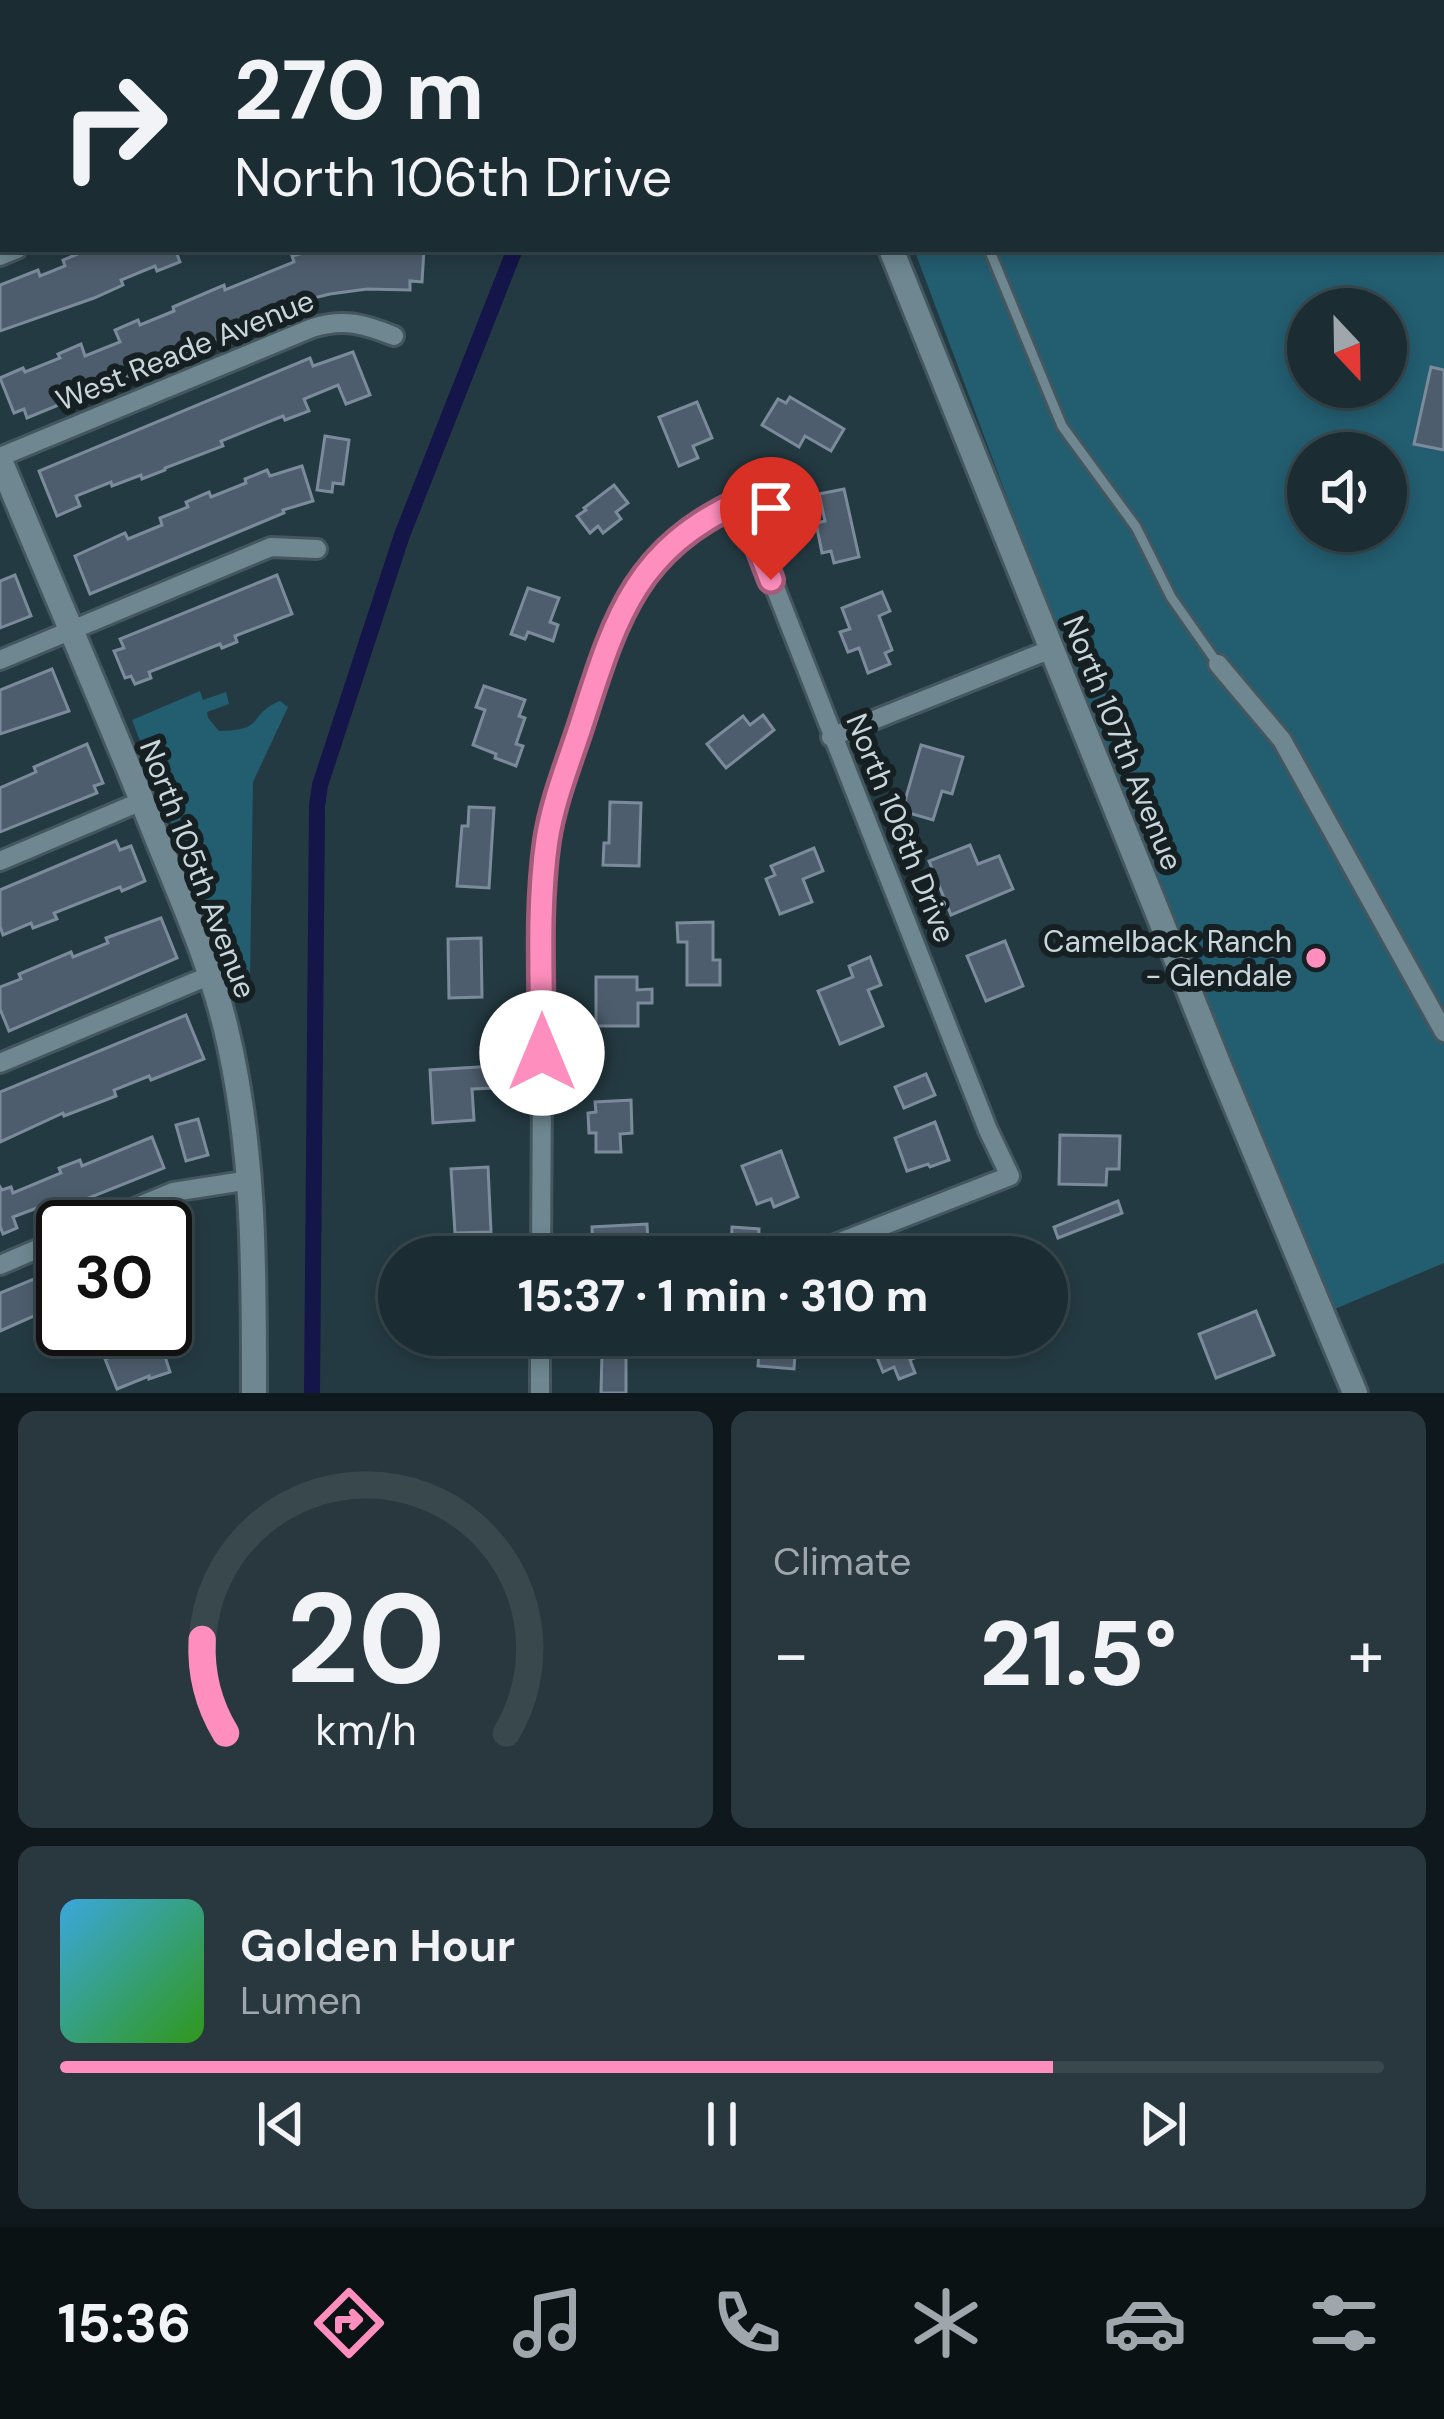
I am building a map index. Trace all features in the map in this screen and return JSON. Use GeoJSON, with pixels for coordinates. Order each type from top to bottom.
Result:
{"type":"FeatureCollection","features":[{"type":"Feature","properties":{"kind":"street","name":"North 107th Avenue"},"geometry":{"type":"LineString","coordinates":[[893,252],[1355,1393]]}},
{"type":"Feature","properties":{"kind":"street","name":"West Reade Avenue"},"geometry":{"type":"LineString","coordinates":[[0,458],[312,328],[345,321],[394,336]]}},
{"type":"Feature","properties":{"kind":"street","name":"North 105th Avenue"},"geometry":{"type":"LineString","coordinates":[[0,458],[211,975],[235,1071],[250,1180],[254,1393]]}},
{"type":"Feature","properties":{"kind":"street","name":"North 106th Drive"},"geometry":{"type":"LineString","coordinates":[[541,1236],[543,907],[547,839],[554,811],[609,642],[643,575],[688,530],[741,501],[1010,1176],[856,1236]]}},
{"type":"Feature","properties":{"kind":"street"},"geometry":{"type":"LineString","coordinates":[[0,660],[271,547],[317,549]]}},
{"type":"Feature","properties":{"kind":"street"},"geometry":{"type":"LineString","coordinates":[[831,736],[1054,649]]}},
{"type":"Feature","properties":{"kind":"street"},"geometry":{"type":"LineString","coordinates":[[1218,664],[1282,740],[1444,1032]]}},
{"type":"Feature","properties":{"kind":"street"},"geometry":{"type":"LineString","coordinates":[[0,861],[142,802]]}},
{"type":"Feature","properties":{"kind":"street"},"geometry":{"type":"LineString","coordinates":[[0,1063],[211,975]]}},
{"type":"Feature","properties":{"kind":"street"},"geometry":{"type":"LineString","coordinates":[[153,1200],[172,1192],[250,1180]]}},
{"type":"Feature","properties":{"kind":"street"},"geometry":{"type":"LineString","coordinates":[[0,1265],[36,1250]]}},
{"type":"Feature","properties":{"kind":"street"},"geometry":{"type":"LineString","coordinates":[[540,1356],[540,1393]]}},
{"type":"Feature","properties":{"kind":"lane"},"geometry":{"type":"LineString","coordinates":[[990,252],[1063,426],[1136,527],[1171,596],[1218,664]]}},
{"type":"Feature","properties":{"kind":"shaded area","name":"Camelback Ranch - Glendale"},"geometry":{"type":"Polygon","coordinates":[[[915,252],[1444,252],[1444,1263],[1330,1311],[1065,652],[915,252]]]}},
{"type":"Feature","properties":{"kind":"shaded area"},"geometry":{"type":"Polygon","coordinates":[[[200,691],[203,700],[226,692],[229,704],[207,712],[219,731],[251,725],[280,701],[288,707],[253,782],[250,979],[234,987],[132,720],[200,691]]]}},
{"type":"Feature","properties":{"kind":"building"},"geometry":{"type":"Polygon","coordinates":[[[83,252],[176,252],[180,262],[157,271],[155,266],[94,298],[0,331],[0,285],[38,270],[40,276],[65,266],[63,260],[83,252]]]}},
{"type":"Feature","properties":{"kind":"building"},"geometry":{"type":"Polygon","coordinates":[[[424,252],[422,282],[410,281],[410,290],[367,289],[297,302],[299,306],[27,418],[24,409],[14,413],[0,378],[60,358],[58,354],[81,344],[85,356],[120,342],[115,330],[138,320],[140,325],[224,285],[225,290],[294,262],[292,256],[424,252]]]}},
{"type":"Feature","properties":{"kind":"building"},"geometry":{"type":"Polygon","coordinates":[[[353,352],[370,395],[346,404],[338,385],[304,399],[309,411],[285,420],[283,416],[221,441],[223,446],[142,479],[141,475],[112,486],[111,482],[76,496],[80,506],[57,516],[39,471],[310,358],[313,366],[353,352]]]}},
{"type":"Feature","properties":{"kind":"building"},"geometry":{"type":"Polygon","coordinates":[[[1431,367],[1444,370],[1444,450],[1414,444],[1431,367]]]}},
{"type":"Feature","properties":{"kind":"building"},"geometry":{"type":"Polygon","coordinates":[[[790,397],[844,429],[831,451],[805,436],[799,447],[762,425],[778,399],[786,403],[790,397]]]}},
{"type":"Feature","properties":{"kind":"building"},"geometry":{"type":"Polygon","coordinates":[[[697,402],[712,438],[693,446],[698,458],[679,466],[659,417],[697,402]]]}},
{"type":"Feature","properties":{"kind":"building"},"geometry":{"type":"Polygon","coordinates":[[[325,436],[349,440],[343,484],[333,483],[332,492],[317,490],[325,436]]]}},
{"type":"Feature","properties":{"kind":"building"},"geometry":{"type":"Polygon","coordinates":[[[302,466],[313,501],[90,594],[75,556],[125,533],[128,539],[162,525],[160,518],[209,492],[211,497],[267,470],[270,476],[302,466]]]}},
{"type":"Feature","properties":{"kind":"building"},"geometry":{"type":"Polygon","coordinates":[[[614,485],[628,503],[616,512],[621,519],[603,533],[598,526],[590,533],[577,516],[614,485]]]}},
{"type":"Feature","properties":{"kind":"building"},"geometry":{"type":"Polygon","coordinates":[[[844,489],[859,557],[834,563],[831,551],[822,553],[816,523],[825,521],[819,494],[844,489]]]}},
{"type":"Feature","properties":{"kind":"building"},"geometry":{"type":"Polygon","coordinates":[[[15,575],[31,616],[0,628],[0,581],[15,575]]]}},
{"type":"Feature","properties":{"kind":"building"},"geometry":{"type":"Polygon","coordinates":[[[277,575],[292,614],[235,636],[237,642],[149,672],[151,678],[135,684],[131,676],[125,678],[114,651],[124,648],[120,639],[277,575]]]}},
{"type":"Feature","properties":{"kind":"building"},"geometry":{"type":"Polygon","coordinates":[[[528,588],[559,598],[550,622],[558,625],[553,641],[528,632],[525,639],[511,634],[528,588]]]}},
{"type":"Feature","properties":{"kind":"building"},"geometry":{"type":"Polygon","coordinates":[[[882,592],[890,611],[879,616],[892,650],[885,653],[890,664],[868,673],[859,648],[848,652],[840,632],[850,629],[842,608],[882,592]]]}},
{"type":"Feature","properties":{"kind":"building"},"geometry":{"type":"Polygon","coordinates":[[[52,669],[69,711],[0,734],[0,690],[52,669]]]}},
{"type":"Feature","properties":{"kind":"building"},"geometry":{"type":"Polygon","coordinates":[[[484,686],[525,700],[519,716],[525,718],[516,744],[523,746],[516,766],[473,745],[485,710],[476,707],[484,686]]]}},
{"type":"Feature","properties":{"kind":"building"},"geometry":{"type":"Polygon","coordinates":[[[763,715],[774,730],[726,768],[707,744],[743,716],[750,725],[763,715]]]}},
{"type":"Feature","properties":{"kind":"building"},"geometry":{"type":"Polygon","coordinates":[[[87,744],[103,783],[94,786],[97,793],[0,832],[0,788],[87,744]]]}},
{"type":"Feature","properties":{"kind":"building"},"geometry":{"type":"Polygon","coordinates":[[[921,745],[963,757],[952,794],[942,791],[933,820],[902,811],[921,745]]]}},
{"type":"Feature","properties":{"kind":"building"},"geometry":{"type":"Polygon","coordinates":[[[610,802],[641,803],[639,866],[603,865],[610,802]]]}},
{"type":"Feature","properties":{"kind":"building"},"geometry":{"type":"Polygon","coordinates":[[[469,807],[494,808],[489,888],[457,886],[462,826],[468,826],[469,807]]]}},
{"type":"Feature","properties":{"kind":"building"},"geometry":{"type":"Polygon","coordinates":[[[116,841],[120,850],[131,846],[145,881],[54,913],[57,919],[3,935],[0,890],[116,841]]]}},
{"type":"Feature","properties":{"kind":"building"},"geometry":{"type":"Polygon","coordinates":[[[970,845],[978,864],[999,856],[1013,889],[951,915],[929,861],[970,845]]]}},
{"type":"Feature","properties":{"kind":"building"},"geometry":{"type":"Polygon","coordinates":[[[814,848],[823,871],[803,879],[812,902],[780,914],[766,879],[775,875],[771,866],[814,848]]]}},
{"type":"Feature","properties":{"kind":"building"},"geometry":{"type":"Polygon","coordinates":[[[161,918],[177,958],[9,1031],[0,1009],[0,987],[21,979],[19,974],[71,952],[73,957],[108,943],[106,938],[161,918]]]}},
{"type":"Feature","properties":{"kind":"building"},"geometry":{"type":"Polygon","coordinates":[[[713,922],[713,960],[720,960],[720,985],[687,985],[687,942],[678,942],[677,923],[713,922]]]}},
{"type":"Feature","properties":{"kind":"building"},"geometry":{"type":"Polygon","coordinates":[[[481,938],[482,997],[449,998],[448,939],[481,938]]]}},
{"type":"Feature","properties":{"kind":"building"},"geometry":{"type":"Polygon","coordinates":[[[1005,941],[1023,986],[986,1001],[967,956],[1005,941]]]}},
{"type":"Feature","properties":{"kind":"building"},"geometry":{"type":"Polygon","coordinates":[[[870,957],[881,985],[868,990],[883,1026],[840,1044],[818,991],[853,977],[849,966],[870,957]]]}},
{"type":"Feature","properties":{"kind":"building"},"geometry":{"type":"Polygon","coordinates":[[[596,977],[637,977],[637,990],[652,989],[652,1003],[638,1003],[638,1026],[596,1026],[596,977]]]}},
{"type":"Feature","properties":{"kind":"building"},"geometry":{"type":"Polygon","coordinates":[[[186,1015],[204,1059],[114,1090],[116,1096],[63,1113],[0,1142],[0,1092],[186,1015]]]}},
{"type":"Feature","properties":{"kind":"building"},"geometry":{"type":"Polygon","coordinates":[[[494,1066],[495,1088],[472,1089],[474,1120],[433,1123],[430,1070],[494,1066]]]}},
{"type":"Feature","properties":{"kind":"building"},"geometry":{"type":"Polygon","coordinates":[[[926,1074],[935,1095],[904,1108],[895,1087],[926,1074]]]}},
{"type":"Feature","properties":{"kind":"building"},"geometry":{"type":"Polygon","coordinates":[[[631,1100],[632,1133],[620,1134],[621,1152],[596,1152],[596,1133],[589,1133],[588,1113],[596,1112],[595,1102],[631,1100]]]}},
{"type":"Feature","properties":{"kind":"building"},"geometry":{"type":"Polygon","coordinates":[[[198,1119],[208,1155],[186,1161],[176,1125],[198,1119]]]}},
{"type":"Feature","properties":{"kind":"building"},"geometry":{"type":"Polygon","coordinates":[[[935,1122],[949,1160],[907,1171],[895,1138],[935,1122]]]}},
{"type":"Feature","properties":{"kind":"building"},"geometry":{"type":"Polygon","coordinates":[[[1060,1135],[1120,1136],[1119,1169],[1107,1169],[1106,1185],[1059,1184],[1060,1135]]]}},
{"type":"Feature","properties":{"kind":"building"},"geometry":{"type":"Polygon","coordinates":[[[152,1137],[164,1168],[84,1200],[36,1200],[36,1208],[13,1217],[17,1228],[3,1234],[0,1187],[11,1187],[13,1193],[61,1173],[59,1168],[80,1160],[82,1166],[152,1137]]]}},
{"type":"Feature","properties":{"kind":"building"},"geometry":{"type":"Polygon","coordinates":[[[781,1151],[798,1197],[774,1207],[771,1199],[757,1204],[742,1166],[781,1151]]]}},
{"type":"Feature","properties":{"kind":"building"},"geometry":{"type":"Polygon","coordinates":[[[488,1167],[491,1232],[455,1233],[451,1169],[488,1167]]]}},
{"type":"Feature","properties":{"kind":"building"},"geometry":{"type":"Polygon","coordinates":[[[1118,1201],[1122,1213],[1063,1236],[1057,1236],[1054,1227],[1118,1201]]]}},
{"type":"Feature","properties":{"kind":"building"},"geometry":{"type":"Polygon","coordinates":[[[647,1224],[648,1236],[592,1236],[592,1227],[647,1224]]]}},
{"type":"Feature","properties":{"kind":"building"},"geometry":{"type":"Polygon","coordinates":[[[732,1227],[759,1229],[759,1236],[732,1236],[732,1227]]]}},
{"type":"Feature","properties":{"kind":"building"},"geometry":{"type":"Polygon","coordinates":[[[36,1278],[36,1315],[0,1331],[0,1293],[36,1278]]]}},
{"type":"Feature","properties":{"kind":"building"},"geometry":{"type":"Polygon","coordinates":[[[1256,1311],[1274,1355],[1216,1378],[1199,1334],[1256,1311]]]}},
{"type":"Feature","properties":{"kind":"building"},"geometry":{"type":"Polygon","coordinates":[[[165,1356],[170,1372],[117,1389],[105,1359],[165,1356]]]}},
{"type":"Feature","properties":{"kind":"building"},"geometry":{"type":"Polygon","coordinates":[[[602,1356],[626,1356],[626,1393],[601,1393],[602,1356]]]}},
{"type":"Feature","properties":{"kind":"building"},"geometry":{"type":"Polygon","coordinates":[[[759,1356],[795,1356],[794,1369],[758,1366],[759,1356]]]}},
{"type":"Feature","properties":{"kind":"building"},"geometry":{"type":"Polygon","coordinates":[[[876,1356],[919,1356],[910,1360],[915,1373],[899,1379],[894,1367],[883,1372],[876,1356]]]}},
{"type":"Feature","properties":{"kind":"waterway"},"geometry":{"type":"LineString","coordinates":[[312,1393],[320,785],[402,535],[514,252]]}},
{"type":"Feature","properties":{"kind":"place","name":"Camelback Ranch - Glendale"},"geometry":{"type":"Point","coordinates":[1316,958]}},
{"type":"Feature","properties":{"kind":"route"},"geometry":{"type":"LineString","coordinates":[[542,1053],[547,839],[596,679],[624,608],[662,552],[688,530],[741,501],[771,580]]}}]}
